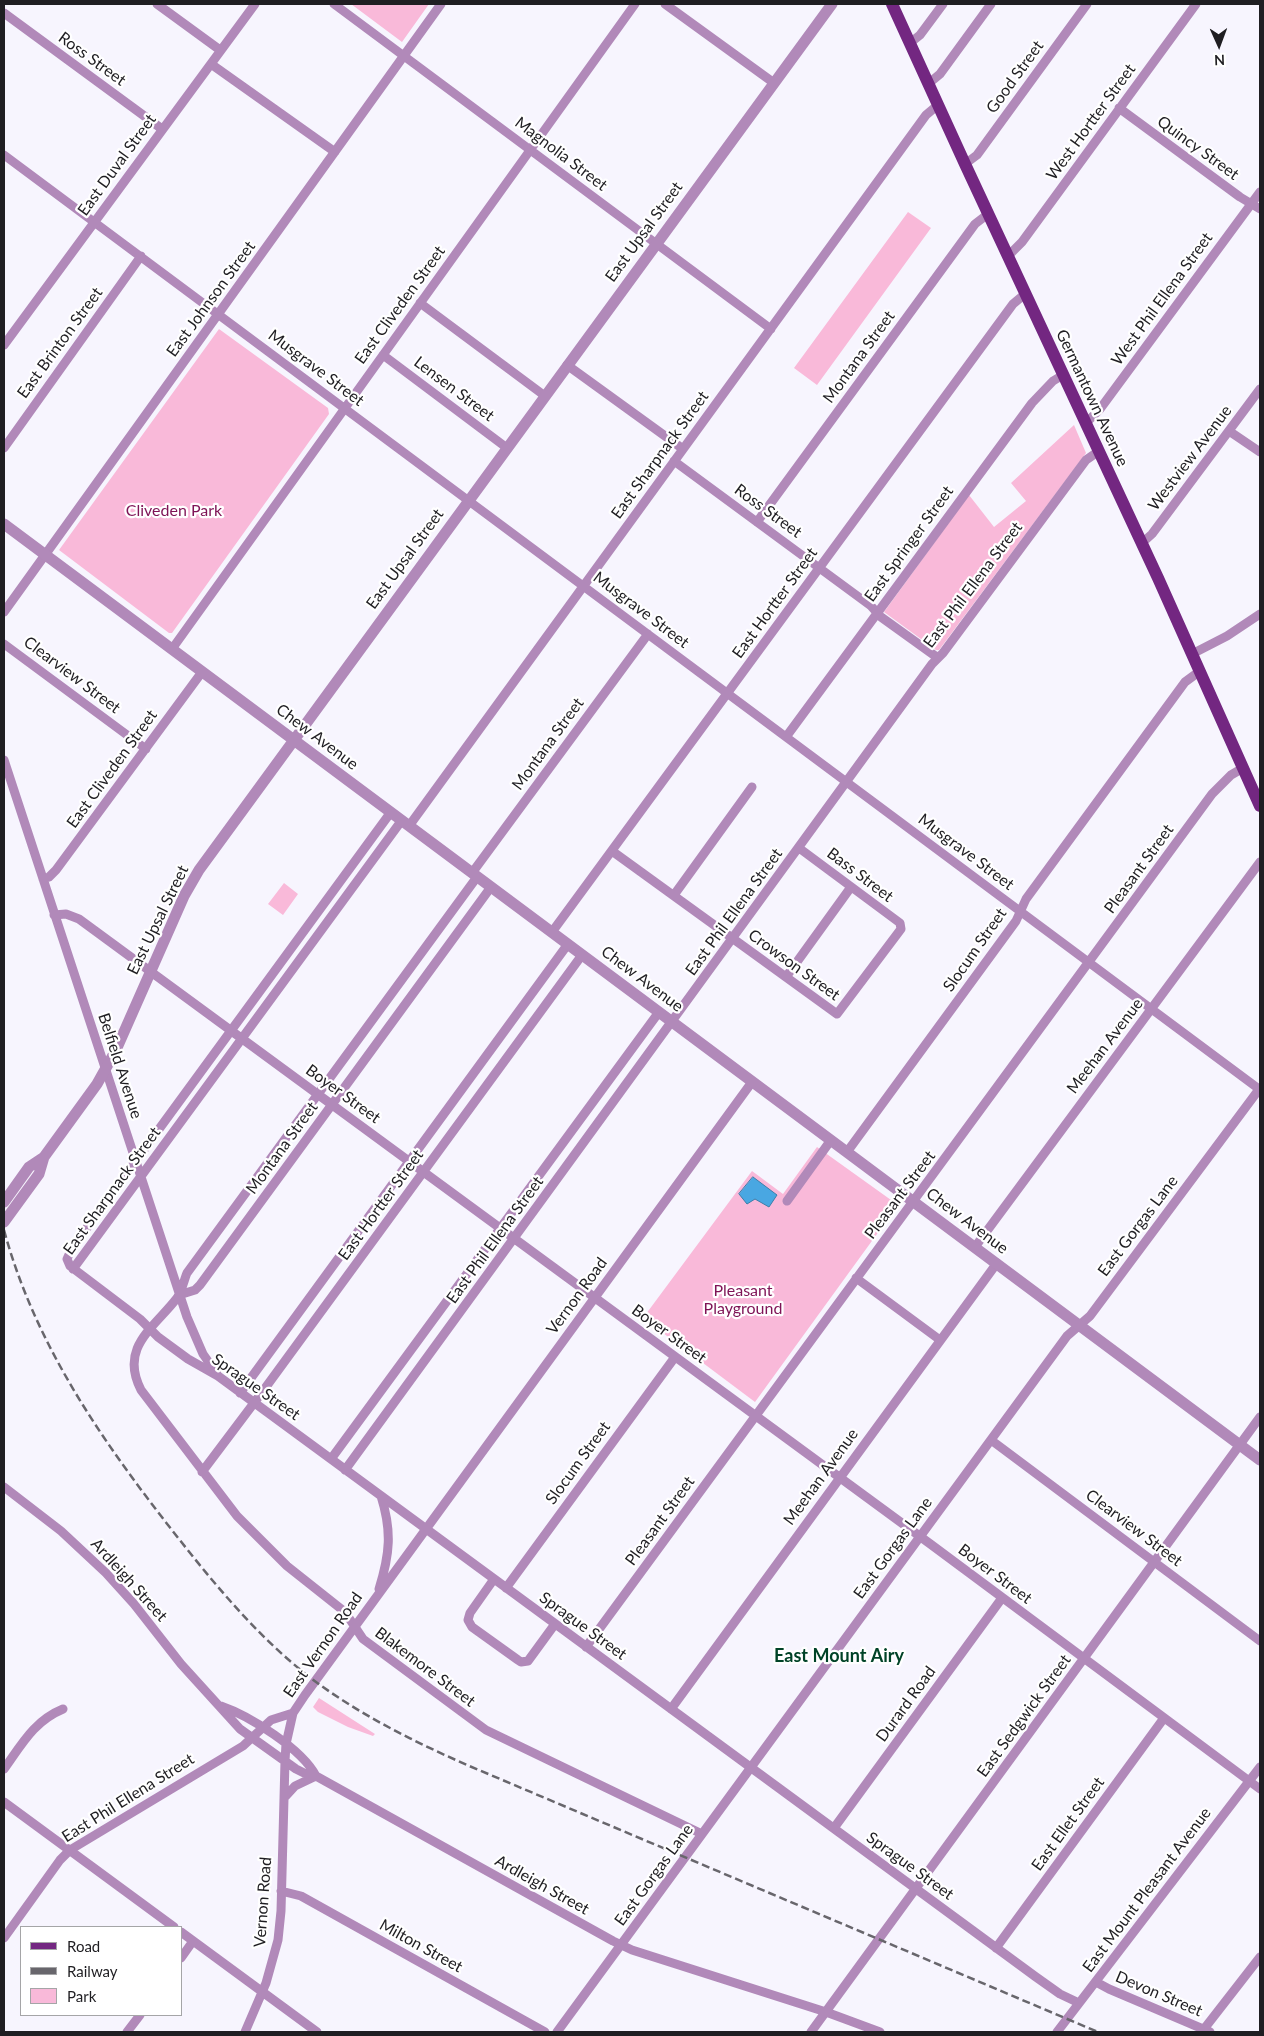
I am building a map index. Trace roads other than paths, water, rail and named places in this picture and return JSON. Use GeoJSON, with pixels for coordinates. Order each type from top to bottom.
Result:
{"type":"FeatureCollection","features":[{"type":"Feature","properties":{"kind":"main road","name":"Germantown Avenue"},"geometry":{"type":"LineString","coordinates":[[892,4],[1142,544],[1260,806]]}},
{"type":"Feature","properties":{"kind":"street"},"geometry":{"type":"LineString","coordinates":[[157,4],[220,50]]}},
{"type":"Feature","properties":{"kind":"street","name":"East Duval Street"},"geometry":{"type":"LineString","coordinates":[[4,345],[255,4]]}},
{"type":"Feature","properties":{"kind":"street","name":"Magnolia Street"},"geometry":{"type":"LineString","coordinates":[[334,4],[771,329]]}},
{"type":"Feature","properties":{"kind":"street","name":"East Johnson Street"},"geometry":{"type":"LineString","coordinates":[[4,612],[441,4]]}},
{"type":"Feature","properties":{"kind":"street","name":"East Cliveden Street"},"geometry":{"type":"LineString","coordinates":[[172,649],[635,4]]}},
{"type":"Feature","properties":{"kind":"street"},"geometry":{"type":"LineString","coordinates":[[664,4],[774,83]]}},
{"type":"Feature","properties":{"kind":"street","name":"East Upsal Street"},"geometry":{"type":"LineString","coordinates":[[4,1202],[29,1168],[44,1157],[106,1070],[194,877],[832,4]]}},
{"type":"Feature","properties":{"kind":"street"},"geometry":{"type":"LineString","coordinates":[[910,43],[920,36],[943,4]]}},
{"type":"Feature","properties":{"kind":"street"},"geometry":{"type":"LineString","coordinates":[[928,84],[940,74],[991,4]]}},
{"type":"Feature","properties":{"kind":"street","name":"Good Street"},"geometry":{"type":"LineString","coordinates":[[965,164],[977,155],[1087,4]]}},
{"type":"Feature","properties":{"kind":"street","name":"West Hortter Street"},"geometry":{"type":"LineString","coordinates":[[1008,256],[1022,242],[1196,4]]}},
{"type":"Feature","properties":{"kind":"street","name":"Ross Street"},"geometry":{"type":"LineString","coordinates":[[4,13],[162,129]]}},
{"type":"Feature","properties":{"kind":"street"},"geometry":{"type":"LineString","coordinates":[[211,64],[334,152]]}},
{"type":"Feature","properties":{"kind":"street","name":"East Sharpnack Street"},"geometry":{"type":"LineString","coordinates":[[391,812],[70,1251],[68,1263],[73,1269],[242,1038],[583,586],[926,115],[938,105]]}},
{"type":"Feature","properties":{"kind":"street","name":"Quincy Street"},"geometry":{"type":"LineString","coordinates":[[1119,108],[1260,209]]}},
{"type":"Feature","properties":{"kind":"street","name":"Musgrave Street"},"geometry":{"type":"LineString","coordinates":[[4,155],[1151,1009],[1260,1088]]}},
{"type":"Feature","properties":{"kind":"street","name":"West Phil Ellena Street"},"geometry":{"type":"LineString","coordinates":[[1086,423],[1100,409],[1260,192]]}},
{"type":"Feature","properties":{"kind":"street","name":"Montana Street"},"geometry":{"type":"LineString","coordinates":[[757,522],[975,224],[988,214]]}},
{"type":"Feature","properties":{"kind":"street","name":"East Brinton Street"},"geometry":{"type":"LineString","coordinates":[[4,448],[140,256]]}},
{"type":"Feature","properties":{"kind":"street","name":"East Hortter Street"},"geometry":{"type":"LineString","coordinates":[[552,932],[1014,304],[1025,294]]}},
{"type":"Feature","properties":{"kind":"street"},"geometry":{"type":"LineString","coordinates":[[420,303],[545,396]]}},
{"type":"Feature","properties":{"kind":"street","name":"Lensen Street"},"geometry":{"type":"LineString","coordinates":[[383,355],[507,448]]}},
{"type":"Feature","properties":{"kind":"street"},"geometry":{"type":"LineString","coordinates":[[567,365],[683,449]]}},
{"type":"Feature","properties":{"kind":"street","name":"East Springer Street"},"geometry":{"type":"LineString","coordinates":[[786,737],[1032,403],[1053,381],[1063,375]]}},
{"type":"Feature","properties":{"kind":"street","name":"Westview Avenue"},"geometry":{"type":"LineString","coordinates":[[1142,544],[1152,534],[1260,389]]}},
{"type":"Feature","properties":{"kind":"street"},"geometry":{"type":"LineString","coordinates":[[1229,431],[1260,452]]}},
{"type":"Feature","properties":{"kind":"street","name":"East Phil Ellena Street"},"geometry":{"type":"LineString","coordinates":[[346,1470],[938,658],[1086,460],[1099,451]]}},
{"type":"Feature","properties":{"kind":"street","name":"Ross Street"},"geometry":{"type":"LineString","coordinates":[[674,461],[871,606],[938,658]]}},
{"type":"Feature","properties":{"kind":"street","name":"Chew Avenue"},"geometry":{"type":"LineString","coordinates":[[4,524],[1260,1460]]}},
{"type":"Feature","properties":{"kind":"street"},"geometry":{"type":"LineString","coordinates":[[1192,654],[1227,636],[1260,614]]}},
{"type":"Feature","properties":{"kind":"street","name":"Montana Street"},"geometry":{"type":"LineString","coordinates":[[136,1377],[134,1363],[136,1349],[150,1329],[179,1296],[188,1273],[648,634]]}},
{"type":"Feature","properties":{"kind":"street","name":"Clearview Street"},"geometry":{"type":"LineString","coordinates":[[4,644],[146,749]]}},
{"type":"Feature","properties":{"kind":"street","name":"Slocum Street"},"geometry":{"type":"LineString","coordinates":[[847,1152],[1016,921],[1026,899],[1185,682],[1200,671]]}},
{"type":"Feature","properties":{"kind":"street","name":"East Cliveden Street"},"geometry":{"type":"LineString","coordinates":[[43,879],[49,877],[56,870],[202,672]]}},
{"type":"Feature","properties":{"kind":"street","name":"Belfield Avenue"},"geometry":{"type":"LineString","coordinates":[[4,760],[179,1296],[196,1342],[218,1376]]}},
{"type":"Feature","properties":{"kind":"street","name":"Pleasant Street"},"geometry":{"type":"LineString","coordinates":[[586,1647],[1212,794],[1231,775],[1243,768]]}},
{"type":"Feature","properties":{"kind":"street"},"geometry":{"type":"LineString","coordinates":[[674,895],[752,787]]}},
{"type":"Feature","properties":{"kind":"street","name":"Bass Street"},"geometry":{"type":"LineString","coordinates":[[799,848],[900,923],[901,926],[901,929],[838,1014]]}},
{"type":"Feature","properties":{"kind":"street","name":"Crowson Street"},"geometry":{"type":"LineString","coordinates":[[612,851],[838,1014]]}},
{"type":"Feature","properties":{"kind":"street","name":"Meehan Avenue"},"geometry":{"type":"LineString","coordinates":[[975,1247],[1260,862]]}},
{"type":"Feature","properties":{"kind":"street","name":"Montana Street"},"geometry":{"type":"LineString","coordinates":[[179,1296],[195,1290],[200,1285],[491,887]]}},
{"type":"Feature","properties":{"kind":"street"},"geometry":{"type":"LineString","coordinates":[[786,977],[851,887]]}},
{"type":"Feature","properties":{"kind":"street","name":"Boyer Street"},"geometry":{"type":"LineString","coordinates":[[54,915],[66,914],[79,919],[920,1536],[1260,1789]]}},
{"type":"Feature","properties":{"kind":"street","name":"East Hortter Street"},"geometry":{"type":"LineString","coordinates":[[240,1392],[568,944]]}},
{"type":"Feature","properties":{"kind":"street","name":"East Hortter Street"},"geometry":{"type":"LineString","coordinates":[[202,1472],[582,955]]}},
{"type":"Feature","properties":{"kind":"street","name":"East Phil Ellena Street"},"geometry":{"type":"LineString","coordinates":[[332,1460],[659,1012]]}},
{"type":"Feature","properties":{"kind":"street","name":"Vernon Road"},"geometry":{"type":"LineString","coordinates":[[426,1529],[752,1082]]}},
{"type":"Feature","properties":{"kind":"street","name":"East Gorgas Lane"},"geometry":{"type":"LineString","coordinates":[[558,2032],[1067,1336],[1090,1316],[1260,1088]]}},
{"type":"Feature","properties":{"kind":"street"},"geometry":{"type":"LineString","coordinates":[[787,1201],[831,1140]]}},
{"type":"Feature","properties":{"kind":"street","name":"East Upsal Street"},"geometry":{"type":"LineString","coordinates":[[4,1222],[39,1174],[44,1157]]}},
{"type":"Feature","properties":{"kind":"street","name":"Meehan Avenue"},"geometry":{"type":"LineString","coordinates":[[671,1709],[997,1263]]}},
{"type":"Feature","properties":{"kind":"street","name":"Sprague Street"},"geometry":{"type":"LineString","coordinates":[[73,1269],[140,1319],[158,1337],[188,1359],[218,1376],[254,1402],[996,1948],[1060,1994],[1079,2003]]}},
{"type":"Feature","properties":{"kind":"street"},"geometry":{"type":"LineString","coordinates":[[856,1278],[940,1340]]}},
{"type":"Feature","properties":{"kind":"street","name":"Slocum Street"},"geometry":{"type":"LineString","coordinates":[[506,1588],[675,1357]]}},
{"type":"Feature","properties":{"kind":"street","name":"Blakemore Street"},"geometry":{"type":"LineString","coordinates":[[136,1377],[141,1390],[227,1504],[261,1542],[299,1577],[346,1612],[363,1639],[486,1730],[702,1834]]}},
{"type":"Feature","properties":{"kind":"street","name":"East Sedgwick Street"},"geometry":{"type":"LineString","coordinates":[[811,2032],[1260,1417]]}},
{"type":"Feature","properties":{"kind":"street","name":"Clearview Street"},"geometry":{"type":"LineString","coordinates":[[990,1440],[1260,1641]]}},
{"type":"Feature","properties":{"kind":"street","name":"Ardleigh Street"},"geometry":{"type":"LineString","coordinates":[[4,1487],[55,1526],[95,1561],[134,1604],[181,1664],[221,1706],[229,1718],[252,1739],[304,1773],[316,1776],[622,1945],[826,2012],[880,2032]]}},
{"type":"Feature","properties":{"kind":"street","name":"East Vernon Road"},"geometry":{"type":"LineString","coordinates":[[377,1594],[385,1570],[389,1536],[381,1496]]}},
{"type":"Feature","properties":{"kind":"street","name":"East Vernon Road"},"geometry":{"type":"LineString","coordinates":[[293,1713],[377,1594],[426,1529]]}},
{"type":"Feature","properties":{"kind":"street"},"geometry":{"type":"LineString","coordinates":[[494,1579],[470,1613],[468,1620],[472,1627],[518,1660],[525,1662],[556,1624]]}},
{"type":"Feature","properties":{"kind":"street","name":"Durard Road"},"geometry":{"type":"LineString","coordinates":[[834,1828],[1002,1598]]}},
{"type":"Feature","properties":{"kind":"street","name":"Ardleigh Street"},"geometry":{"type":"LineString","coordinates":[[221,1706],[242,1714],[303,1756],[316,1776]]}},
{"type":"Feature","properties":{"kind":"street"},"geometry":{"type":"LineString","coordinates":[[4,1769],[35,1726],[48,1715],[63,1709]]}},
{"type":"Feature","properties":{"kind":"street","name":"East Phil Ellena Street"},"geometry":{"type":"LineString","coordinates":[[4,1938],[60,1860],[70,1850],[252,1739],[262,1727],[277,1717],[293,1713]]}},
{"type":"Feature","properties":{"kind":"street","name":"Vernon Road"},"geometry":{"type":"LineString","coordinates":[[244,2032],[263,1992],[278,1940],[286,1744],[293,1713]]}},
{"type":"Feature","properties":{"kind":"street","name":"East Ellet Street"},"geometry":{"type":"LineString","coordinates":[[996,1948],[1164,1718]]}},
{"type":"Feature","properties":{"kind":"street","name":"East Mount Pleasant Avenue"},"geometry":{"type":"LineString","coordinates":[[1057,2032],[1260,1767]]}},
{"type":"Feature","properties":{"kind":"street"},"geometry":{"type":"LineString","coordinates":[[284,1798],[295,1786],[316,1776]]}},
{"type":"Feature","properties":{"kind":"street"},"geometry":{"type":"LineString","coordinates":[[4,1802],[173,1926]]}},
{"type":"Feature","properties":{"kind":"street","name":"Milton Street"},"geometry":{"type":"LineString","coordinates":[[281,1891],[301,1896],[545,2032]]}},
{"type":"Feature","properties":{"kind":"street"},"geometry":{"type":"LineString","coordinates":[[182,1933],[317,2032]]}},
{"type":"Feature","properties":{"kind":"street"},"geometry":{"type":"LineString","coordinates":[[182,1957],[194,1941]]}},
{"type":"Feature","properties":{"kind":"street"},"geometry":{"type":"LineString","coordinates":[[1207,2031],[1260,1957]]}},
{"type":"Feature","properties":{"kind":"street","name":"Devon Street"},"geometry":{"type":"LineString","coordinates":[[1096,1982],[1108,1989],[1207,2031]]}},
{"type":"Feature","properties":{"kind":"street"},"geometry":{"type":"LineString","coordinates":[[127,2032],[139,2016]]}},
{"type":"Feature","properties":{"kind":"water"},"geometry":{"type":"Polygon","coordinates":[[[753,1177],[777,1195],[769,1207],[755,1199],[747,1204],[739,1194],[753,1177]]]}},
{"type":"Feature","properties":{"kind":"railway"},"geometry":{"type":"LineString","coordinates":[[4,1230],[32,1310],[71,1385],[117,1457],[184,1546],[218,1587],[272,1645],[312,1679],[349,1704],[387,1726],[467,1765],[1098,2032]]}},
{"type":"Feature","properties":{"kind":"district","name":"East Mount Airy"},"geometry":{"type":"Point","coordinates":[839,1656]}},
{"type":"Feature","properties":{"kind":"park label","name":"Cliveden Park"},"geometry":{"type":"Point","coordinates":[174,511]}},
{"type":"Feature","properties":{"kind":"park label","name":"Pleasant Playground"},"geometry":{"type":"Point","coordinates":[743,1300]}}]}
